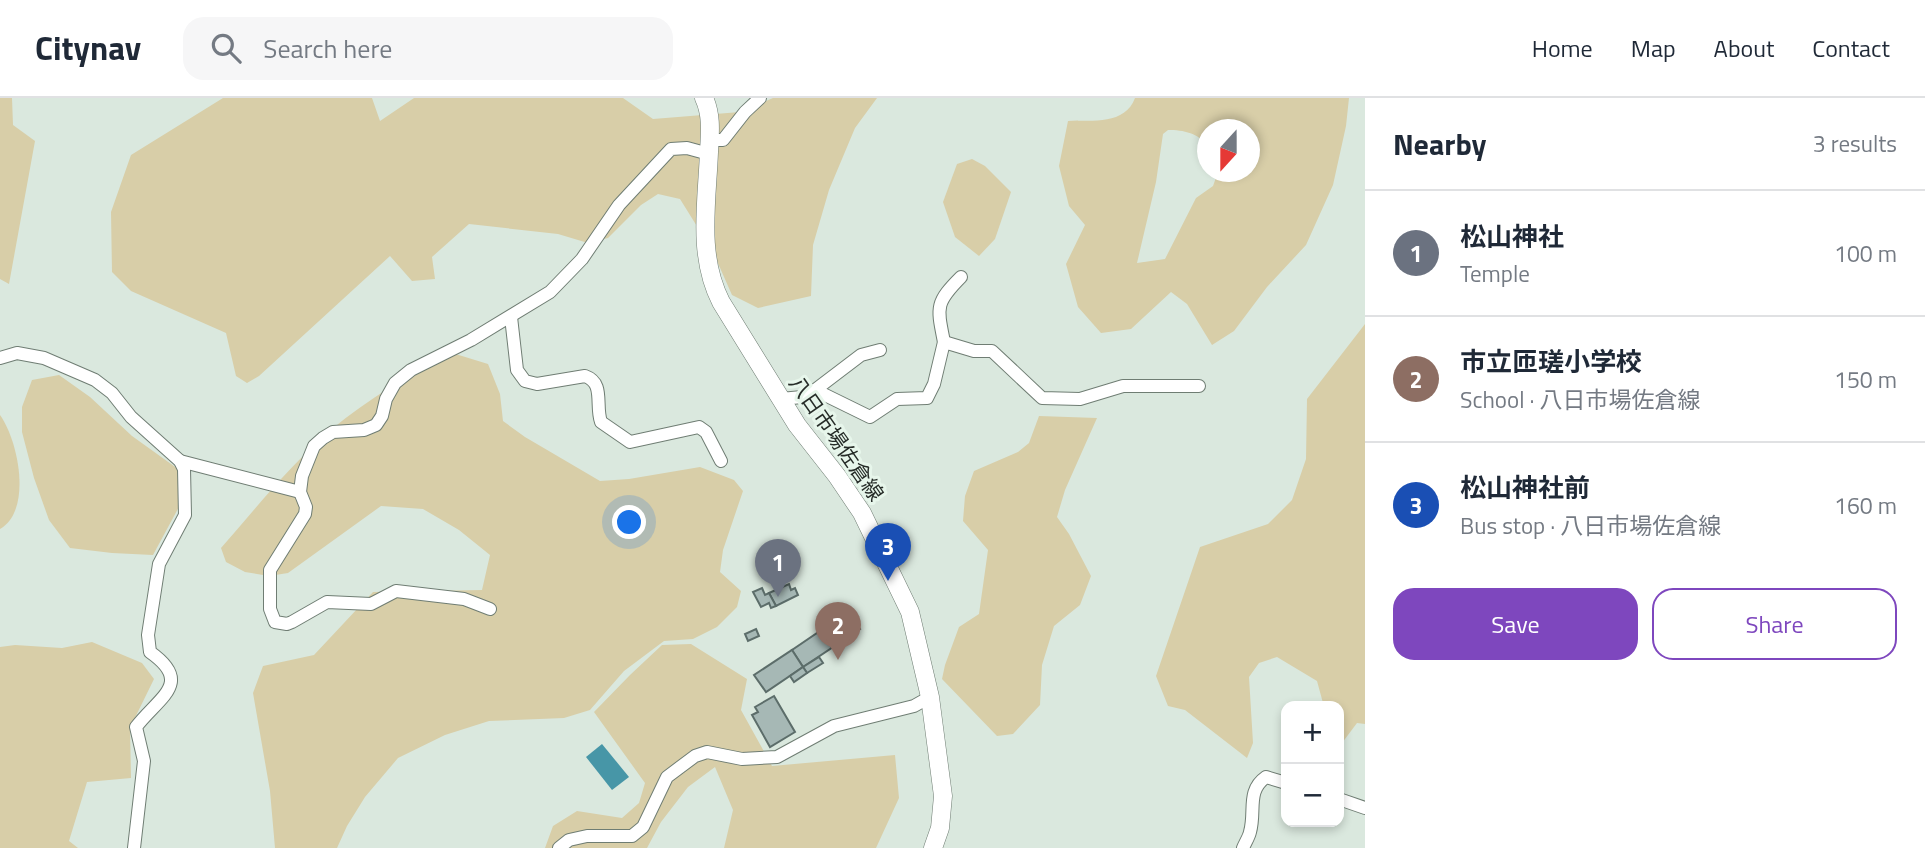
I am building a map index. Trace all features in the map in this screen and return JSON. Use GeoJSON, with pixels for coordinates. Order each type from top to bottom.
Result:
{"type":"FeatureCollection","features":[{"type":"Feature","properties":{"kind":"main road","name":"八日市場佐倉線"},"geometry":{"type":"LineString","coordinates":[[705,98],[710,120],[705,240],[711,281],[721,302],[797,425],[837,476],[870,528],[910,612],[930,697],[943,796],[940,828],[933,848]]}},
{"type":"Feature","properties":{"kind":"street"},"geometry":{"type":"LineString","coordinates":[[490,609],[464,599],[397,591],[371,604],[327,602],[292,622],[275,622],[270,609],[270,569],[302,521],[306,507],[299,492],[307,458],[314,446],[333,432],[364,430],[376,425],[395,383],[411,370],[511,317],[550,292],[582,259],[619,205],[666,154],[679,147],[709,147],[723,141],[745,112],[760,98]]}},
{"type":"Feature","properties":{"kind":"street"},"geometry":{"type":"LineString","coordinates":[[815,390],[870,417],[897,399],[927,398],[934,384],[944,342],[939,315],[943,295],[961,277]]}},
{"type":"Feature","properties":{"kind":"street"},"geometry":{"type":"LineString","coordinates":[[511,317],[517,370],[525,381],[537,384],[585,376],[590,378],[597,386],[601,422],[625,440],[630,442],[699,427],[706,432],[721,461]]}},
{"type":"Feature","properties":{"kind":"street"},"geometry":{"type":"LineString","coordinates":[[944,342],[974,351],[992,351],[1042,398],[1080,399],[1123,386],[1199,386]]}},
{"type":"Feature","properties":{"kind":"street"},"geometry":{"type":"LineString","coordinates":[[781,399],[802,397],[860,355],[880,350]]}},
{"type":"Feature","properties":{"kind":"street"},"geometry":{"type":"LineString","coordinates":[[0,358],[18,353],[44,358],[95,380],[112,394],[131,418],[180,461],[184,469],[185,515],[159,564],[148,635],[150,652],[168,667],[172,677],[169,690],[136,727],[144,761],[134,848]]}},
{"type":"Feature","properties":{"kind":"street"},"geometry":{"type":"LineString","coordinates":[[180,461],[299,492]]}},
{"type":"Feature","properties":{"kind":"street"},"geometry":{"type":"LineString","coordinates":[[559,848],[569,839],[587,836],[632,836],[643,827],[667,777],[695,756],[707,752],[742,759],[777,757],[834,726],[914,706],[930,697]]}},
{"type":"Feature","properties":{"kind":"street"},"geometry":{"type":"LineString","coordinates":[[1243,848],[1251,831],[1253,794],[1266,777],[1281,782]]}},
{"type":"Feature","properties":{"kind":"street"},"geometry":{"type":"LineString","coordinates":[[1344,801],[1365,808]]}},
{"type":"Feature","properties":{"kind":"shaded area"},"geometry":{"type":"Polygon","coordinates":[[[0,98],[12,98],[13,125],[35,141],[9,284],[0,279],[0,98]]]}},
{"type":"Feature","properties":{"kind":"shaded area"},"geometry":{"type":"Polygon","coordinates":[[[223,98],[372,98],[380,121],[414,98],[623,98],[653,119],[740,112],[773,98],[877,98],[855,128],[829,190],[813,245],[811,296],[758,308],[732,295],[713,252],[680,199],[658,194],[641,205],[608,238],[588,243],[558,234],[469,224],[432,257],[435,279],[412,281],[390,256],[259,376],[247,383],[236,376],[226,333],[131,291],[112,272],[111,212],[131,155],[223,98]]]}},
{"type":"Feature","properties":{"kind":"shaded area"},"geometry":{"type":"Polygon","coordinates":[[[1135,98],[1349,98],[1346,126],[1333,185],[1306,245],[1267,287],[1234,331],[1212,345],[1187,304],[1171,292],[1131,329],[1101,333],[1078,307],[1066,264],[1085,225],[1069,206],[1059,166],[1068,121],[1107,119],[1124,113],[1135,98]],[[1197,119],[1197,136],[1168,130],[1163,134],[1156,182],[1137,263],[1165,259],[1196,198],[1214,182],[1260,182],[1260,119],[1197,119]]]}},
{"type":"Feature","properties":{"kind":"shaded area"},"geometry":{"type":"Polygon","coordinates":[[[972,159],[985,166],[1011,192],[995,239],[979,256],[955,237],[943,202],[957,164],[972,159]]]}},
{"type":"Feature","properties":{"kind":"shaded area"},"geometry":{"type":"Polygon","coordinates":[[[1365,324],[1365,724],[1357,723],[1344,740],[1344,701],[1322,701],[1317,681],[1277,657],[1259,663],[1249,677],[1253,743],[1247,758],[1185,710],[1168,706],[1156,676],[1200,547],[1268,524],[1292,500],[1306,459],[1307,399],[1365,324]]]}},
{"type":"Feature","properties":{"kind":"shaded area"},"geometry":{"type":"Polygon","coordinates":[[[449,352],[488,364],[500,394],[503,421],[600,481],[700,467],[734,480],[743,491],[723,550],[720,572],[741,591],[737,607],[717,627],[693,639],[664,641],[624,671],[590,710],[564,718],[489,721],[445,735],[398,758],[365,797],[337,848],[275,848],[270,791],[253,693],[263,666],[314,655],[373,592],[482,590],[490,555],[459,530],[423,509],[381,506],[288,573],[269,576],[245,572],[226,562],[221,548],[288,471],[332,429],[374,398],[449,352]]]}},
{"type":"Feature","properties":{"kind":"shaded area"},"geometry":{"type":"Polygon","coordinates":[[[59,375],[90,397],[132,436],[178,469],[180,505],[153,555],[70,548],[49,520],[22,432],[22,407],[32,380],[59,375]]]}},
{"type":"Feature","properties":{"kind":"shaded area"},"geometry":{"type":"Polygon","coordinates":[[[0,415],[7,426],[17,457],[19,491],[10,520],[0,529],[0,415]]]}},
{"type":"Feature","properties":{"kind":"shaded area"},"geometry":{"type":"Polygon","coordinates":[[[1039,416],[1097,418],[1065,490],[1057,517],[1091,576],[1080,605],[1054,626],[1042,665],[1040,705],[1013,734],[997,736],[942,679],[959,627],[979,614],[988,550],[963,521],[965,496],[974,471],[1018,452],[1029,443],[1039,416]]]}},
{"type":"Feature","properties":{"kind":"shaded area"},"geometry":{"type":"Polygon","coordinates":[[[92,642],[142,663],[154,679],[130,728],[131,778],[87,782],[69,841],[78,848],[0,848],[0,647],[15,645],[62,648],[92,642]]]}},
{"type":"Feature","properties":{"kind":"shaded area"},"geometry":{"type":"Polygon","coordinates":[[[691,644],[747,679],[741,710],[772,766],[895,755],[899,798],[876,848],[724,848],[733,810],[715,767],[688,787],[661,822],[647,848],[545,848],[553,826],[577,811],[622,818],[639,803],[645,783],[594,712],[662,645],[691,644]]]}},
{"type":"Feature","properties":{"kind":"water"},"geometry":{"type":"Polygon","coordinates":[[[602,744],[629,777],[612,790],[586,757],[602,744]]]}},
{"type":"Feature","properties":{"kind":"building"},"geometry":{"type":"Polygon","coordinates":[[[789,584],[791,590],[795,588],[798,595],[776,606],[769,593],[789,584]]]}},
{"type":"Feature","properties":{"kind":"building"},"geometry":{"type":"Polygon","coordinates":[[[762,588],[765,595],[769,593],[776,606],[771,608],[769,603],[761,607],[753,592],[762,588]]]}},
{"type":"Feature","properties":{"kind":"building"},"geometry":{"type":"Polygon","coordinates":[[[848,612],[860,629],[803,667],[792,650],[848,612]]]}},
{"type":"Feature","properties":{"kind":"building"},"geometry":{"type":"Polygon","coordinates":[[[756,629],[759,636],[748,641],[745,634],[756,629]]]}},
{"type":"Feature","properties":{"kind":"building"},"geometry":{"type":"Polygon","coordinates":[[[792,650],[803,667],[766,692],[754,675],[792,650]]]}},
{"type":"Feature","properties":{"kind":"building"},"geometry":{"type":"Polygon","coordinates":[[[819,657],[823,663],[807,673],[803,667],[819,657]]]}},
{"type":"Feature","properties":{"kind":"building"},"geometry":{"type":"Polygon","coordinates":[[[803,667],[807,673],[794,682],[790,676],[803,667]]]}},
{"type":"Feature","properties":{"kind":"building"},"geometry":{"type":"Polygon","coordinates":[[[774,696],[795,732],[770,747],[752,715],[758,712],[755,707],[774,696]]]}},
{"type":"Feature","properties":{"kind":"place","name":"松山神社前"},"geometry":{"type":"Point","coordinates":[888,581]}},
{"type":"Feature","properties":{"kind":"place","name":"松山神社"},"geometry":{"type":"Point","coordinates":[778,597]}},
{"type":"Feature","properties":{"kind":"place","name":"市立匝瑳小学校"},"geometry":{"type":"Point","coordinates":[838,660]}}]}
